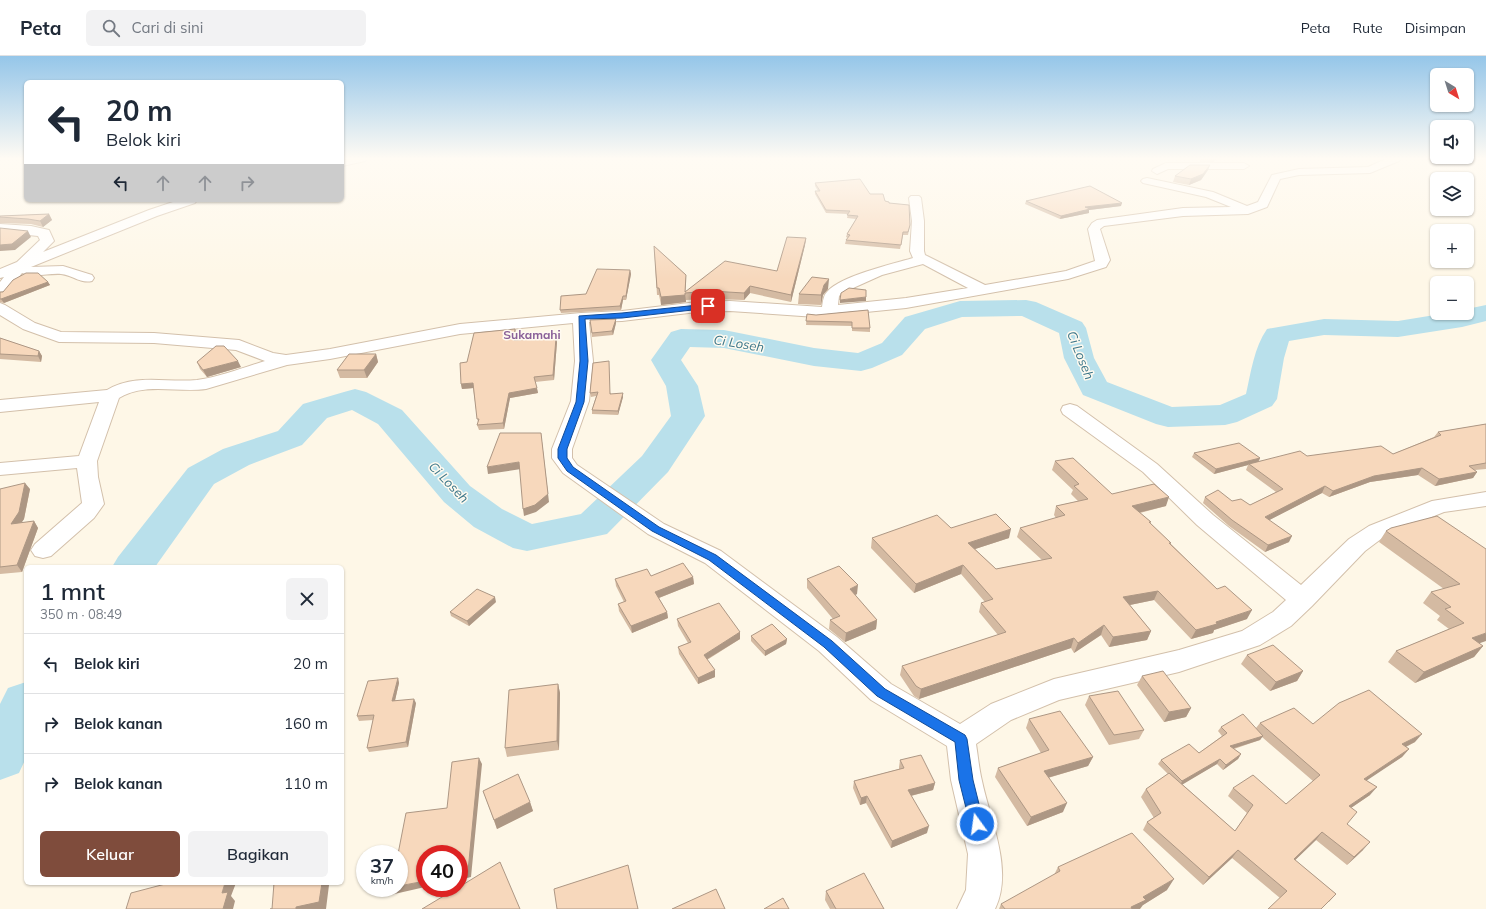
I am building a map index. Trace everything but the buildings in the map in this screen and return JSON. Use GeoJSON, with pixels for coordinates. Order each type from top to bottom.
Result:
{"type":"FeatureCollection","features":[{"type":"Feature","properties":{"kind":"street"},"geometry":{"type":"LineString","coordinates":[[915,199],[918,221],[918,254],[923,260],[984,290]]}},
{"type":"Feature","properties":{"kind":"street"},"geometry":{"type":"LineString","coordinates":[[1220,199],[1248,210]]}},
{"type":"Feature","properties":{"kind":"street"},"geometry":{"type":"LineString","coordinates":[[0,406],[111,395],[119,390],[133,386],[206,384],[286,360],[330,354],[460,329],[581,318],[622,316],[697,306],[730,306],[797,312],[829,310],[906,302],[984,290],[1068,275],[1101,264],[1103,260],[1094,229],[1101,222],[1183,212],[1248,210],[1263,204],[1265,199]]}},
{"type":"Feature","properties":{"kind":"street"},"geometry":{"type":"LineString","coordinates":[[0,274],[185,202]]}},
{"type":"Feature","properties":{"kind":"street"},"geometry":{"type":"LineString","coordinates":[[0,228],[31,230],[44,233],[46,241],[20,267],[0,291]]}},
{"type":"Feature","properties":{"kind":"street"},"geometry":{"type":"LineString","coordinates":[[829,310],[832,295],[837,290],[877,272],[923,260]]}},
{"type":"Feature","properties":{"kind":"street"},"geometry":{"type":"LineString","coordinates":[[20,267],[30,270],[63,270],[86,278]]}},
{"type":"Feature","properties":{"kind":"street"},"geometry":{"type":"LineString","coordinates":[[0,308],[29,326],[59,337],[154,338],[239,345],[269,357],[286,360]]}},
{"type":"Feature","properties":{"kind":"street"},"geometry":{"type":"LineString","coordinates":[[581,318],[584,361],[580,402],[562,449],[562,458],[570,469],[656,529],[713,558],[828,644],[881,692],[961,739]]}},
{"type":"Feature","properties":{"kind":"street"},"geometry":{"type":"LineString","coordinates":[[43,550],[86,513],[93,504],[87,472],[87,461],[111,395]]}},
{"type":"Feature","properties":{"kind":"street"},"geometry":{"type":"LineString","coordinates":[[1070,410],[1150,468],[1205,520],[1303,600]]}},
{"type":"Feature","properties":{"kind":"street"},"geometry":{"type":"LineString","coordinates":[[0,469],[87,461]]}},
{"type":"Feature","properties":{"kind":"street"},"geometry":{"type":"LineString","coordinates":[[961,739],[1001,712],[1054,690],[1179,661],[1251,638],[1282,619],[1303,600],[1357,545],[1377,531],[1440,506],[1486,499]]}},
{"type":"Feature","properties":{"kind":"street"},"geometry":{"type":"LineString","coordinates":[[961,739],[966,780],[985,854],[983,896],[974,909]]}},
{"type":"Feature","properties":{"kind":"waterway","name":"Ci Loseh"},"geometry":{"type":"LineString","coordinates":[[134,565],[201,476],[236,457],[290,438],[315,411],[355,399],[390,417],[457,494],[488,518],[527,538],[593,525],[655,464],[688,416],[682,386],[666,360],[681,338],[724,339],[814,357],[861,362],[892,349],[915,323],[960,309],[1026,308],[1072,328],[1079,358],[1094,388],[1168,417],[1225,415],[1261,399],[1269,358],[1277,335],[1324,327],[1398,329],[1462,319],[1486,313]]}},
{"type":"Feature","properties":{"kind":"waterway","name":"Ci Loseh"},"geometry":{"type":"LineString","coordinates":[[0,757],[24,706]]}},
{"type":"Feature","properties":{"kind":"district","name":"Sukamahi"},"geometry":{"type":"Point","coordinates":[532,334]}},
{"type":"Feature","properties":{"kind":"route"},"geometry":{"type":"LineString","coordinates":[[708,306],[697,306],[622,316],[581,318],[584,361],[580,402],[562,449],[562,458],[570,469],[656,529],[713,558],[828,644],[881,692],[961,739],[966,780],[977,824]]}}]}
